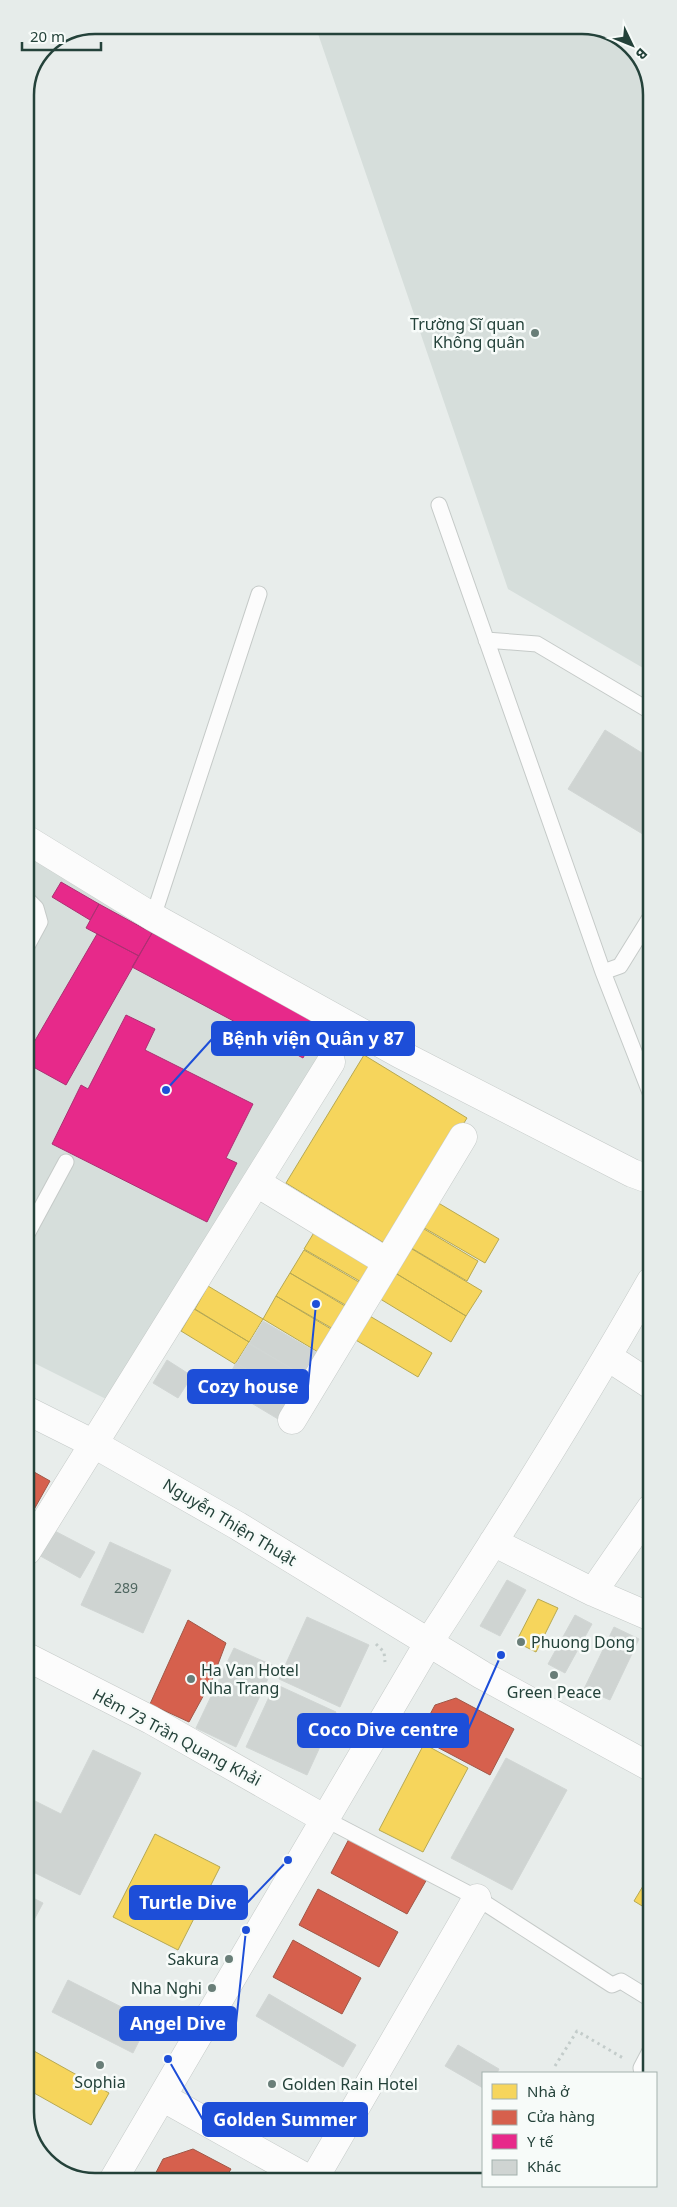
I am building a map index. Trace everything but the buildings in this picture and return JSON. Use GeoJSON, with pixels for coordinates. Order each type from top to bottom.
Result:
{"type":"FeatureCollection","features":[{"type":"Feature","properties":{"kind":"street"},"geometry":{"type":"LineString","coordinates":[[34,844],[153,917],[400,1054],[643,1177]]}},
{"type":"Feature","properties":{"kind":"street"},"geometry":{"type":"LineString","coordinates":[[34,1540],[331,1062]]}},
{"type":"Feature","properties":{"kind":"street"},"geometry":{"type":"LineString","coordinates":[[292,1420],[463,1137]]}},
{"type":"Feature","properties":{"kind":"street"},"geometry":{"type":"LineString","coordinates":[[257,1183],[386,1262]]}},
{"type":"Feature","properties":{"kind":"street"},"geometry":{"type":"LineString","coordinates":[[117,2173],[429,1642],[494,1542],[608,1357],[643,1295]]}},
{"type":"Feature","properties":{"kind":"street"},"geometry":{"type":"LineString","coordinates":[[608,1357],[643,1380]]}},
{"type":"Feature","properties":{"kind":"street","name":"Nguyễn Thiện Thuật"},"geometry":{"type":"LineString","coordinates":[[34,1414],[94,1444],[238,1526],[482,1675],[643,1763]]}},
{"type":"Feature","properties":{"kind":"street"},"geometry":{"type":"LineString","coordinates":[[594,1592],[643,1520]]}},
{"type":"Feature","properties":{"kind":"street"},"geometry":{"type":"LineString","coordinates":[[494,1542],[594,1592],[643,1613]]}},
{"type":"Feature","properties":{"kind":"street","name":"Hẻm 73 Trần Quang Khải"},"geometry":{"type":"LineString","coordinates":[[34,1661],[151,1720],[325,1819]]}},
{"type":"Feature","properties":{"kind":"street"},"geometry":{"type":"LineString","coordinates":[[318,2173],[477,1898]]}},
{"type":"Feature","properties":{"kind":"street"},"geometry":{"type":"LineString","coordinates":[[162,2097],[299,2173]]}},
{"type":"Feature","properties":{"kind":"lane"},"geometry":{"type":"LineString","coordinates":[[438,504],[603,972],[643,1074]]}},
{"type":"Feature","properties":{"kind":"lane"},"geometry":{"type":"LineString","coordinates":[[153,917],[259,594]]}},
{"type":"Feature","properties":{"kind":"lane"},"geometry":{"type":"LineString","coordinates":[[486,640],[537,644],[643,707]]}},
{"type":"Feature","properties":{"kind":"lane"},"geometry":{"type":"LineString","coordinates":[[34,906],[40,922],[34,933]]}},
{"type":"Feature","properties":{"kind":"lane"},"geometry":{"type":"LineString","coordinates":[[603,972],[620,966],[643,929]]}},
{"type":"Feature","properties":{"kind":"lane"},"geometry":{"type":"LineString","coordinates":[[34,1221],[66,1162]]}},
{"type":"Feature","properties":{"kind":"lane"},"geometry":{"type":"LineString","coordinates":[[325,1819],[477,1898],[612,1985],[621,1981],[643,1994]]}},
{"type":"Feature","properties":{"kind":"path"},"geometry":{"type":"LineString","coordinates":[[372,1639],[384,1652],[385,1669]]}},
{"type":"Feature","properties":{"kind":"path"},"geometry":{"type":"LineString","coordinates":[[555,2066],[577,2031],[641,2071]]}},
{"type":"Feature","properties":{"kind":"shaded area","name":"Trường Sĩ quan Không quân"},"geometry":{"type":"Polygon","coordinates":[[[318,34],[586,34],[607,39],[607,70],[638,70],[643,87],[643,668],[508,589],[318,34]]]}},
{"type":"Feature","properties":{"kind":"shaded area"},"geometry":{"type":"Polygon","coordinates":[[[34,857],[341,1035],[110,1401],[34,1363],[34,857]]]}},
{"type":"Feature","properties":{"kind":"place","name":"Trường Sĩ quan Không quân"},"geometry":{"type":"Point","coordinates":[535,333]}},
{"type":"Feature","properties":{"kind":"place","name":"Bệnh viện Quân y 87"},"geometry":{"type":"Point","coordinates":[166,1090]}},
{"type":"Feature","properties":{"kind":"place","name":"Cozy house"},"geometry":{"type":"Point","coordinates":[316,1304]}},
{"type":"Feature","properties":{"kind":"place","name":"Phuong Dong"},"geometry":{"type":"Point","coordinates":[521,1642]}},
{"type":"Feature","properties":{"kind":"place","name":"Coco Dive centre"},"geometry":{"type":"Point","coordinates":[501,1655]}},
{"type":"Feature","properties":{"kind":"place","name":"Green Peace"},"geometry":{"type":"Point","coordinates":[554,1675]}},
{"type":"Feature","properties":{"kind":"place","name":"Ha Van Hotel Nha Trang"},"geometry":{"type":"Point","coordinates":[191,1679]}},
{"type":"Feature","properties":{"kind":"place","name":"Turtle Dive"},"geometry":{"type":"Point","coordinates":[288,1860]}},
{"type":"Feature","properties":{"kind":"place","name":"Angel Dive"},"geometry":{"type":"Point","coordinates":[246,1930]}},
{"type":"Feature","properties":{"kind":"place","name":"Sakura"},"geometry":{"type":"Point","coordinates":[229,1959]}},
{"type":"Feature","properties":{"kind":"place","name":"Nha Nghi"},"geometry":{"type":"Point","coordinates":[212,1988]}},
{"type":"Feature","properties":{"kind":"place","name":"Golden Summer"},"geometry":{"type":"Point","coordinates":[168,2059]}},
{"type":"Feature","properties":{"kind":"place","name":"Sophia"},"geometry":{"type":"Point","coordinates":[100,2065]}},
{"type":"Feature","properties":{"kind":"place","name":"Golden Rain Hotel"},"geometry":{"type":"Point","coordinates":[272,2084]}}]}
